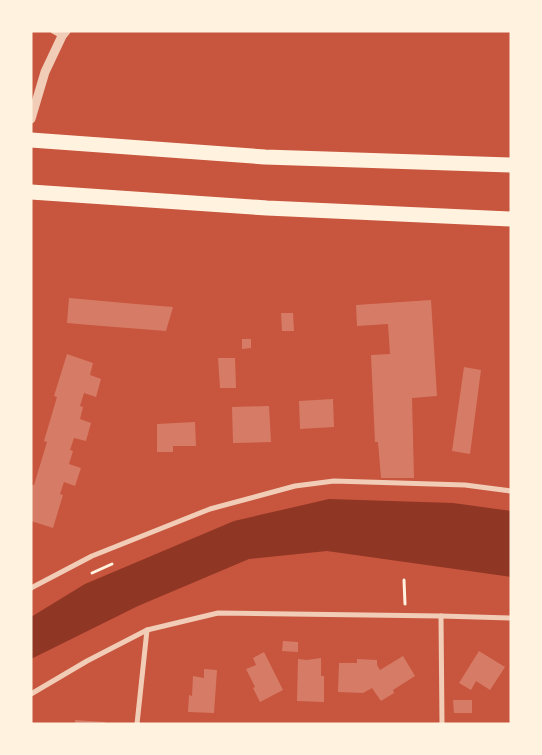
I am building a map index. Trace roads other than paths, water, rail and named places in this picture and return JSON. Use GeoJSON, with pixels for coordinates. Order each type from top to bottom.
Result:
{"type":"FeatureCollection","features":[{"type":"Feature","properties":{"kind":"highway"},"geometry":{"type":"LineString","coordinates":[[31,140],[265,157],[511,165]]}},
{"type":"Feature","properties":{"kind":"highway"},"geometry":{"type":"LineString","coordinates":[[31,192],[267,208],[511,219]]}},
{"type":"Feature","properties":{"kind":"street"},"geometry":{"type":"LineString","coordinates":[[31,119],[46,72],[64,33],[53,31]]}},
{"type":"Feature","properties":{"kind":"street"},"geometry":{"type":"LineString","coordinates":[[31,588],[92,556],[210,509],[295,486],[344,481],[465,485],[511,491]]}},
{"type":"Feature","properties":{"kind":"street"},"geometry":{"type":"LineString","coordinates":[[31,694],[87,661],[147,630],[218,613],[511,618]]}},
{"type":"Feature","properties":{"kind":"street"},"geometry":{"type":"LineString","coordinates":[[441,616],[442,724]]}},
{"type":"Feature","properties":{"kind":"street"},"geometry":{"type":"LineString","coordinates":[[137,724],[147,630]]}}]}
